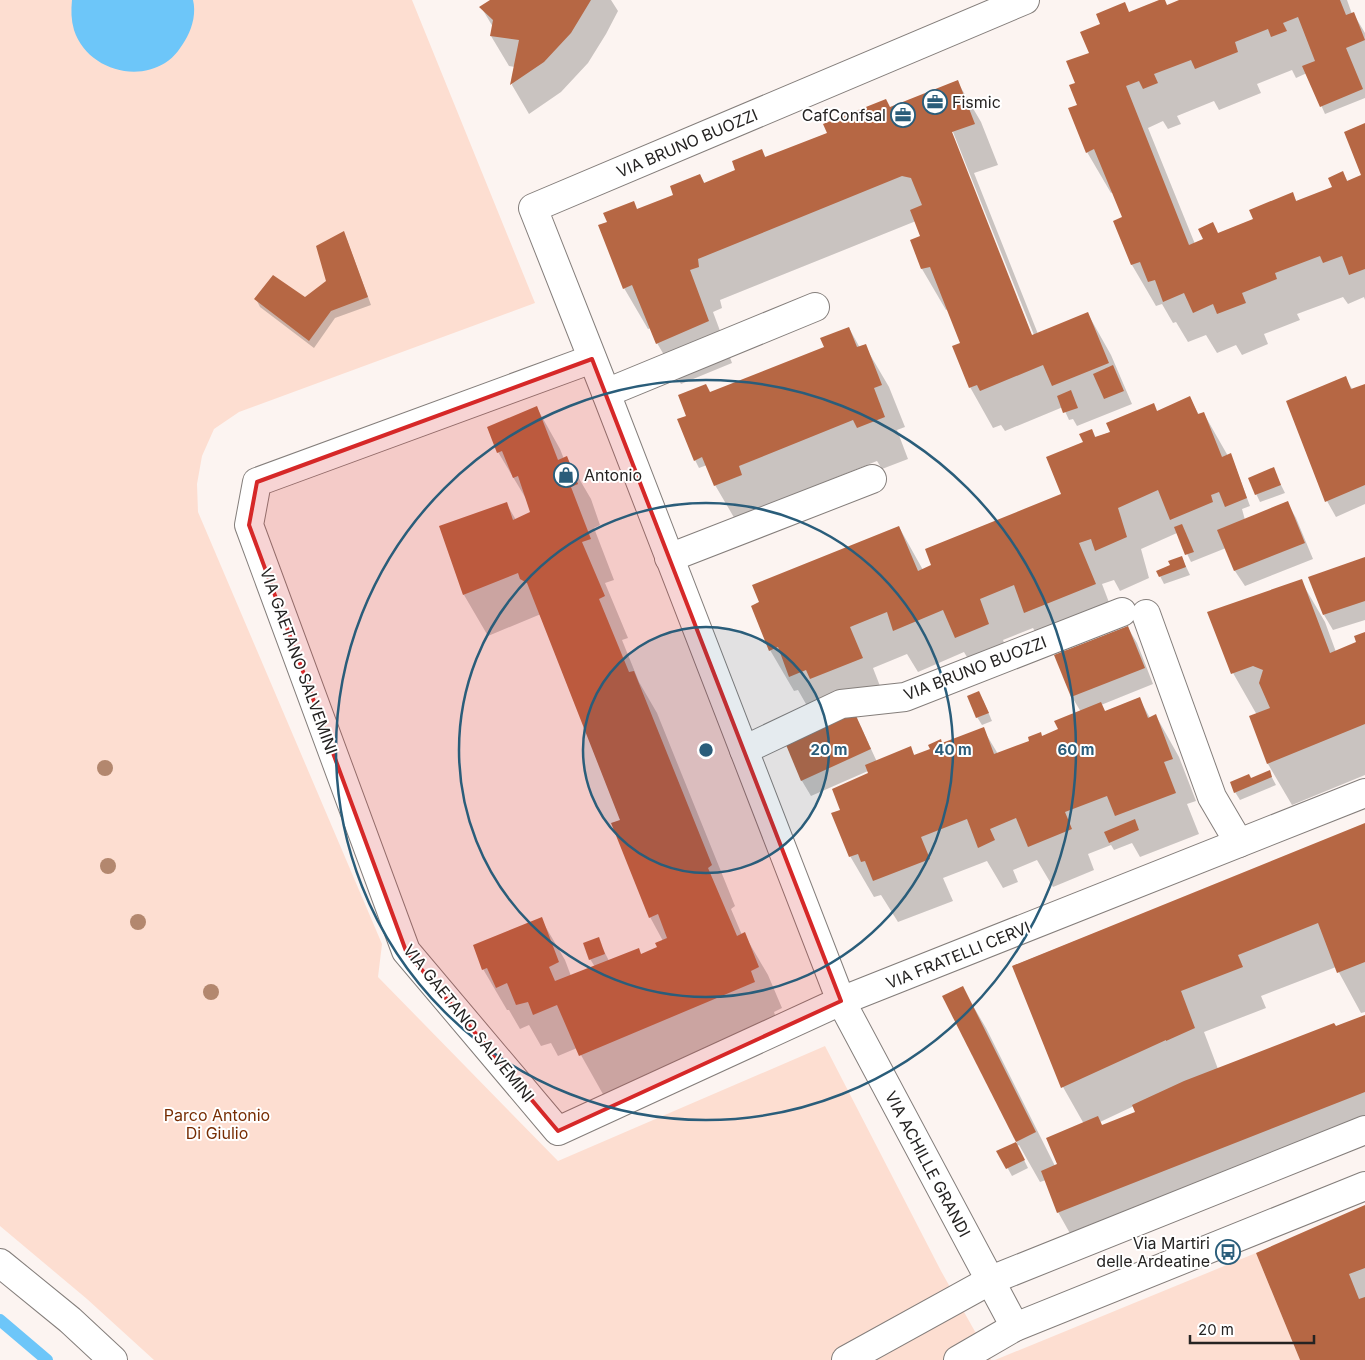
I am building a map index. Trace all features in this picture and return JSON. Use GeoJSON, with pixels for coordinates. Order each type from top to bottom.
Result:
{"type":"FeatureCollection","features":[{"type":"Feature","properties":{"kind":"street","name":"VIA BRUNO BUOZZI"},"geometry":{"type":"LineString","coordinates":[[841,1002],[533,208],[980,9],[1025,0]]}},
{"type":"Feature","properties":{"kind":"street"},"geometry":{"type":"LineString","coordinates":[[606,393],[815,308]]}},
{"type":"Feature","properties":{"kind":"street","name":"VIA GAETANO SALVEMINI"},"geometry":{"type":"LineString","coordinates":[[558,1131],[406,950],[249,525],[257,482],[592,359]]}},
{"type":"Feature","properties":{"kind":"street"},"geometry":{"type":"LineString","coordinates":[[669,558],[872,478]]}},
{"type":"Feature","properties":{"kind":"street","name":"VIA BRUNO BUOZZI"},"geometry":{"type":"LineString","coordinates":[[744,750],[841,704],[905,697],[1134,613],[1212,797],[1239,843]]}},
{"type":"Feature","properties":{"kind":"street","name":"VIA FRATELLI CERVI"},"geometry":{"type":"LineString","coordinates":[[558,1131],[841,1002],[1365,793]]}},
{"type":"Feature","properties":{"kind":"street","name":"VIA ACHILLE GRANDI"},"geometry":{"type":"LineString","coordinates":[[841,1002],[1015,1327]]}},
{"type":"Feature","properties":{"kind":"street"},"geometry":{"type":"LineString","coordinates":[[846,1360],[990,1280],[1365,1130]]}},
{"type":"Feature","properties":{"kind":"street"},"geometry":{"type":"LineString","coordinates":[[958,1360],[1015,1327],[1365,1186]]}},
{"type":"Feature","properties":{"kind":"street"},"geometry":{"type":"LineString","coordinates":[[0,1263],[70,1320],[114,1360]]}},
{"type":"Feature","properties":{"kind":"highlighted area"},"geometry":{"type":"Polygon","coordinates":[[[592,359],[841,1001],[558,1131],[406,951],[249,525],[257,482],[592,359]]]}},
{"type":"Feature","properties":{"kind":"green space","name":"Parco Antonio Di Giulio"},"geometry":{"type":"Polygon","coordinates":[[[0,0],[412,0],[535,303],[239,412],[214,429],[202,456],[197,484],[198,512],[382,944],[378,977],[558,1161],[825,1046],[941,1271],[991,1360],[154,1360],[87,1299],[0,1226],[0,0]]]}},
{"type":"Feature","properties":{"kind":"green space"},"geometry":{"type":"Polygon","coordinates":[[[1256,1253],[1300,1360],[995,1360],[1256,1253]]]}},
{"type":"Feature","properties":{"kind":"water"},"geometry":{"type":"Polygon","coordinates":[[[72,0],[193,0],[193,19],[185,40],[169,61],[152,69],[125,71],[112,68],[100,62],[89,54],[80,43],[72,22],[72,0]]]}},
{"type":"Feature","properties":{"kind":"building"},"geometry":{"type":"Polygon","coordinates":[[[490,0],[591,0],[571,33],[544,62],[510,85],[519,40],[490,36],[493,20],[479,7],[490,0]]]}},
{"type":"Feature","properties":{"kind":"building"},"geometry":{"type":"Polygon","coordinates":[[[1159,0],[1165,0],[1167,5],[1179,0],[1340,0],[1346,15],[1354,12],[1365,40],[1346,48],[1363,89],[1320,107],[1302,66],[1315,61],[1298,17],[1283,23],[1287,31],[1271,37],[1268,29],[1235,42],[1238,52],[1195,69],[1191,60],[1154,74],[1158,83],[1143,89],[1139,81],[1126,86],[1189,245],[1203,239],[1198,229],[1213,222],[1218,233],[1253,219],[1249,210],[1293,192],[1296,201],[1332,187],[1328,178],[1343,171],[1347,181],[1361,175],[1344,132],[1365,123],[1365,269],[1349,275],[1342,256],[1323,263],[1320,256],[1275,273],[1277,279],[1242,293],[1246,303],[1217,314],[1213,304],[1193,313],[1184,293],[1163,302],[1155,280],[1148,282],[1140,262],[1131,265],[1113,221],[1122,217],[1094,149],[1086,153],[1068,108],[1077,105],[1069,85],[1075,83],[1066,61],[1089,53],[1080,32],[1100,24],[1096,14],[1125,2],[1129,12],[1159,0]]]}},
{"type":"Feature","properties":{"kind":"building"},"geometry":{"type":"Polygon","coordinates":[[[958,80],[975,124],[952,132],[1032,335],[1088,312],[1109,363],[1052,386],[1043,365],[980,391],[977,385],[969,388],[952,346],[960,343],[930,267],[921,269],[910,240],[920,236],[910,210],[922,205],[911,178],[902,176],[698,259],[699,267],[690,270],[709,321],[656,344],[632,285],[623,289],[598,225],[607,222],[603,213],[634,201],[637,209],[673,195],[670,186],[700,174],[704,183],[735,170],[732,161],[762,149],[765,157],[827,133],[823,124],[886,99],[890,107],[958,80]]]}},
{"type":"Feature","properties":{"kind":"building"},"geometry":{"type":"Polygon","coordinates":[[[344,231],[368,297],[331,311],[309,341],[254,299],[273,275],[305,297],[326,281],[316,246],[344,231]]]}},
{"type":"Feature","properties":{"kind":"building"},"geometry":{"type":"Polygon","coordinates":[[[849,327],[857,347],[866,344],[882,385],[874,388],[885,417],[857,428],[853,420],[739,466],[742,475],[714,486],[702,457],[694,461],[677,419],[686,416],[678,395],[706,384],[710,392],[824,347],[820,338],[849,327]]]}},
{"type":"Feature","properties":{"kind":"building"},"geometry":{"type":"Polygon","coordinates":[[[1113,365],[1124,391],[1104,399],[1093,374],[1113,365]]]}},
{"type":"Feature","properties":{"kind":"building"},"geometry":{"type":"Polygon","coordinates":[[[1346,376],[1351,389],[1365,384],[1365,485],[1325,502],[1286,401],[1346,376]]]}},
{"type":"Feature","properties":{"kind":"building"},"geometry":{"type":"Polygon","coordinates":[[[1071,390],[1078,408],[1063,413],[1057,396],[1071,390]]]}},
{"type":"Feature","properties":{"kind":"building"},"geometry":{"type":"Polygon","coordinates":[[[1190,396],[1198,414],[1204,412],[1222,457],[1231,453],[1247,498],[1225,507],[1219,492],[1211,495],[1213,502],[1170,520],[1158,490],[1118,508],[1127,537],[1095,551],[1091,539],[1079,543],[1096,584],[1024,613],[1014,585],[980,599],[989,624],[955,638],[943,610],[893,631],[887,612],[850,627],[863,658],[810,679],[806,670],[789,677],[778,647],[769,651],[751,606],[759,602],[752,585],[899,526],[918,571],[931,565],[925,549],[1061,494],[1046,457],[1083,442],[1079,434],[1092,429],[1095,437],[1110,432],[1106,423],[1154,403],[1157,411],[1190,396]]]}},
{"type":"Feature","properties":{"kind":"building"},"geometry":{"type":"Polygon","coordinates":[[[537,406],[558,460],[567,456],[578,484],[571,487],[591,539],[582,542],[605,596],[599,599],[629,672],[634,671],[712,865],[708,868],[737,936],[745,932],[759,967],[751,971],[755,982],[579,1056],[557,1005],[533,1015],[528,1002],[516,1005],[507,983],[496,988],[487,968],[482,970],[473,945],[542,917],[559,962],[549,967],[555,981],[639,948],[641,954],[657,947],[655,943],[667,938],[658,914],[649,918],[611,823],[620,820],[527,583],[520,579],[518,573],[463,595],[439,526],[507,502],[513,520],[530,512],[518,476],[513,478],[502,451],[497,453],[487,427],[537,406]]]}},
{"type":"Feature","properties":{"kind":"building"},"geometry":{"type":"Polygon","coordinates":[[[1274,467],[1281,485],[1255,495],[1248,478],[1274,467]]]}},
{"type":"Feature","properties":{"kind":"building"},"geometry":{"type":"Polygon","coordinates":[[[1288,501],[1305,543],[1234,571],[1217,530],[1288,501]]]}},
{"type":"Feature","properties":{"kind":"building"},"geometry":{"type":"Polygon","coordinates":[[[1182,524],[1194,552],[1185,555],[1174,527],[1182,524]]]}},
{"type":"Feature","properties":{"kind":"building"},"geometry":{"type":"Polygon","coordinates":[[[1182,556],[1186,567],[1159,577],[1156,571],[1170,565],[1168,561],[1182,556]]]}},
{"type":"Feature","properties":{"kind":"building"},"geometry":{"type":"Polygon","coordinates":[[[1365,557],[1365,601],[1323,615],[1308,577],[1365,557]]]}},
{"type":"Feature","properties":{"kind":"building"},"geometry":{"type":"Polygon","coordinates":[[[1302,579],[1330,653],[1356,642],[1354,636],[1365,632],[1365,724],[1267,764],[1249,716],[1270,708],[1259,683],[1263,670],[1253,666],[1231,674],[1207,612],[1302,579]]]}},
{"type":"Feature","properties":{"kind":"building"},"geometry":{"type":"Polygon","coordinates":[[[1128,626],[1145,668],[1071,697],[1054,655],[1128,626]]]}},
{"type":"Feature","properties":{"kind":"building"},"geometry":{"type":"Polygon","coordinates":[[[979,691],[989,713],[976,718],[967,696],[979,691]]]}},
{"type":"Feature","properties":{"kind":"building"},"geometry":{"type":"Polygon","coordinates":[[[1140,697],[1148,718],[1156,714],[1173,759],[1164,762],[1176,793],[1115,816],[1107,796],[1065,812],[1072,829],[1028,847],[1016,818],[990,829],[995,840],[978,848],[967,819],[921,837],[930,859],[873,881],[865,861],[861,862],[858,854],[849,857],[831,813],[840,810],[832,789],[868,773],[865,765],[911,746],[914,755],[930,749],[928,745],[941,739],[942,743],[984,727],[994,754],[1029,741],[1028,737],[1041,732],[1042,736],[1058,729],[1054,721],[1101,702],[1105,711],[1140,697]]]}},
{"type":"Feature","properties":{"kind":"building"},"geometry":{"type":"Polygon","coordinates":[[[853,709],[871,749],[801,781],[784,740],[853,709]]]}},
{"type":"Feature","properties":{"kind":"building"},"geometry":{"type":"Polygon","coordinates":[[[1270,770],[1272,777],[1234,793],[1230,782],[1249,774],[1251,778],[1270,770]]]}},
{"type":"Feature","properties":{"kind":"building"},"geometry":{"type":"Polygon","coordinates":[[[1135,819],[1139,830],[1109,843],[1104,832],[1135,819]]]}},
{"type":"Feature","properties":{"kind":"building"},"geometry":{"type":"Polygon","coordinates":[[[1365,823],[1365,962],[1337,973],[1318,923],[1238,955],[1243,967],[1181,991],[1195,1028],[1061,1088],[1012,966],[1365,823]]]}},
{"type":"Feature","properties":{"kind":"building"},"geometry":{"type":"Polygon","coordinates":[[[599,937],[605,954],[589,960],[583,943],[599,937]]]}},
{"type":"Feature","properties":{"kind":"building"},"geometry":{"type":"Polygon","coordinates":[[[963,986],[1036,1132],[1016,1142],[942,996],[963,986]]]}},
{"type":"Feature","properties":{"kind":"building"},"geometry":{"type":"Polygon","coordinates":[[[1365,1015],[1365,1092],[1057,1213],[1041,1171],[1057,1164],[1046,1138],[1098,1116],[1102,1125],[1135,1112],[1132,1105],[1184,1081],[1334,1023],[1336,1026],[1365,1015]]]}},
{"type":"Feature","properties":{"kind":"building"},"geometry":{"type":"Polygon","coordinates":[[[1016,1142],[1025,1160],[1006,1169],[996,1151],[1016,1142]]]}},
{"type":"Feature","properties":{"kind":"building"},"geometry":{"type":"Polygon","coordinates":[[[1365,1205],[1365,1268],[1349,1274],[1359,1299],[1365,1297],[1365,1360],[1300,1360],[1256,1253],[1365,1205]]]}},
{"type":"Feature","properties":{"kind":"waterway"},"geometry":{"type":"LineString","coordinates":[[0,1320],[47,1360]]}},
{"type":"Feature","properties":{"kind":"place","name":"Fismic"},"geometry":{"type":"Point","coordinates":[935,102]}},
{"type":"Feature","properties":{"kind":"place","name":"CafConfsal"},"geometry":{"type":"Point","coordinates":[903,115]}},
{"type":"Feature","properties":{"kind":"place","name":"Antonio"},"geometry":{"type":"Point","coordinates":[566,475]}},
{"type":"Feature","properties":{"kind":"place","name":"Via Martiri delle Ardeatine"},"geometry":{"type":"Point","coordinates":[1228,1252]}}]}
